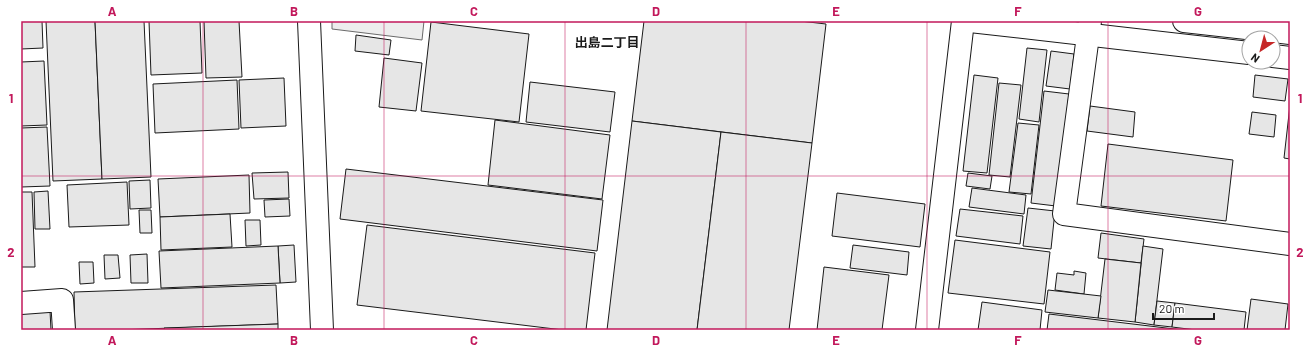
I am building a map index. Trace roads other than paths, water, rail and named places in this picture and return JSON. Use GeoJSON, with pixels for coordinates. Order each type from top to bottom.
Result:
{"type":"FeatureCollection","features":[{"type":"Feature","properties":{"kind":"street"},"geometry":{"type":"LineString","coordinates":[[309,21],[322,330]]}},
{"type":"Feature","properties":{"kind":"street"},"geometry":{"type":"LineString","coordinates":[[927,330],[963,21]]}},
{"type":"Feature","properties":{"kind":"street"},"geometry":{"type":"LineString","coordinates":[[970,21],[1089,28],[1241,52]]}},
{"type":"Feature","properties":{"kind":"street"},"geometry":{"type":"LineString","coordinates":[[1184,21],[1290,33]]}},
{"type":"Feature","properties":{"kind":"street"},"geometry":{"type":"LineString","coordinates":[[1089,28],[1064,214],[1290,244]]}},
{"type":"Feature","properties":{"kind":"street"},"geometry":{"type":"LineString","coordinates":[[21,303],[62,300],[64,330]]}},
{"type":"Feature","properties":{"kind":"district","name":"出島二丁目"},"geometry":{"type":"Point","coordinates":[607,42]}}]}
